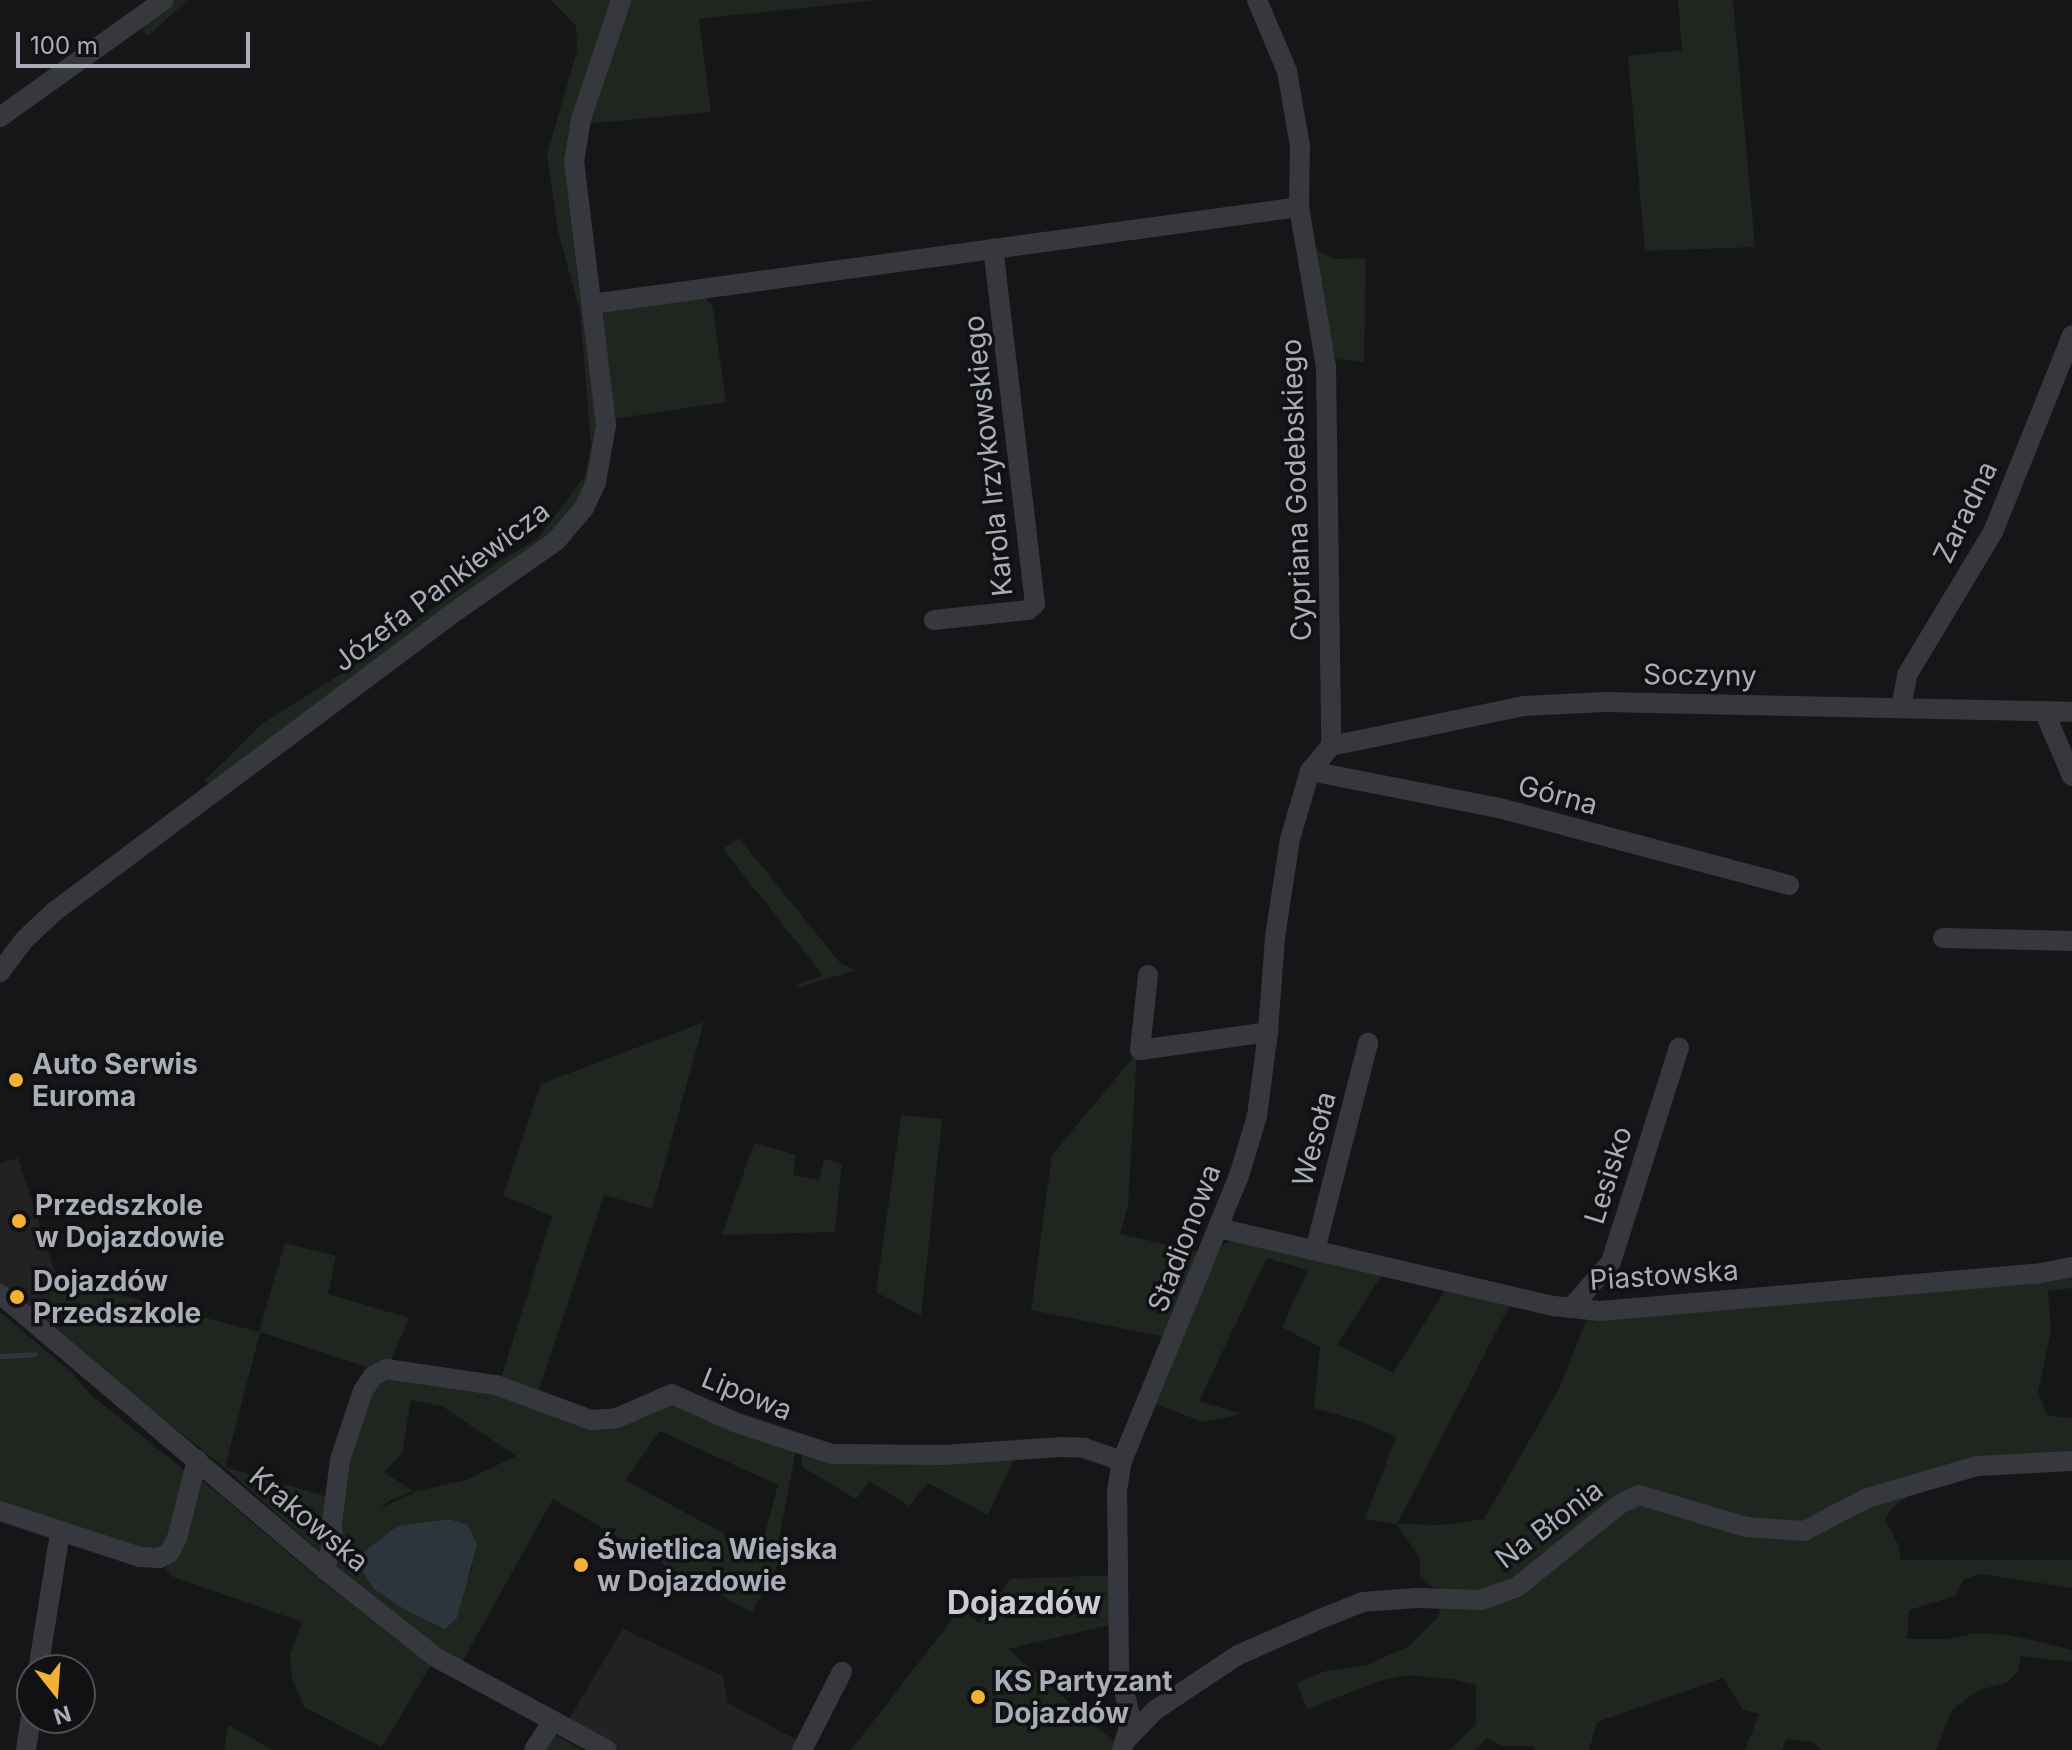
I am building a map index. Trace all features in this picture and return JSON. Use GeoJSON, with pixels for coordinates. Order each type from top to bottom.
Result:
{"type":"FeatureCollection","features":[{"type":"Feature","properties":{"kind":"street"},"geometry":{"type":"LineString","coordinates":[[0,117],[164,0]]}},
{"type":"Feature","properties":{"kind":"street","name":"Józefa Pankiewicza"},"geometry":{"type":"LineString","coordinates":[[0,972],[25,939],[68,901],[446,618],[556,541],[584,508],[596,482],[606,425],[574,162],[581,119],[621,0]]}},
{"type":"Feature","properties":{"kind":"street","name":"Cypriana Godebskiego"},"geometry":{"type":"LineString","coordinates":[[1257,0],[1287,71],[1300,146],[1299,207],[1326,366],[1331,746]]}},
{"type":"Feature","properties":{"kind":"street"},"geometry":{"type":"LineString","coordinates":[[592,304],[1299,207]]}},
{"type":"Feature","properties":{"kind":"street","name":"Karola Irzykowskiego"},"geometry":{"type":"LineString","coordinates":[[934,620],[1028,610],[1035,604],[993,248]]}},
{"type":"Feature","properties":{"kind":"street","name":"Zaradna"},"geometry":{"type":"LineString","coordinates":[[1901,707],[1907,675],[1993,532],[2072,335]]}},
{"type":"Feature","properties":{"kind":"street","name":"Soczyny"},"geometry":{"type":"LineString","coordinates":[[1331,746],[1524,706],[1604,702],[2072,712]]}},
{"type":"Feature","properties":{"kind":"street"},"geometry":{"type":"LineString","coordinates":[[2044,711],[2072,776]]}},
{"type":"Feature","properties":{"kind":"street","name":"Stadionowa"},"geometry":{"type":"LineString","coordinates":[[1126,1743],[1131,1720],[1119,1669],[1117,1491],[1122,1461],[1218,1228],[1257,1116],[1268,1032],[1275,937],[1290,839],[1310,771],[1331,746]]}},
{"type":"Feature","properties":{"kind":"street","name":"Górna"},"geometry":{"type":"LineString","coordinates":[[1310,771],[1503,809],[1789,885]]}},
{"type":"Feature","properties":{"kind":"street"},"geometry":{"type":"LineString","coordinates":[[1943,938],[2072,941]]}},
{"type":"Feature","properties":{"kind":"street"},"geometry":{"type":"LineString","coordinates":[[1148,975],[1140,1050],[1268,1032]]}},
{"type":"Feature","properties":{"kind":"street","name":"Wesoła"},"geometry":{"type":"LineString","coordinates":[[1315,1250],[1368,1043]]}},
{"type":"Feature","properties":{"kind":"street","name":"Lesisko"},"geometry":{"type":"LineString","coordinates":[[1571,1308],[1611,1262],[1679,1047]]}},
{"type":"Feature","properties":{"kind":"street","name":"Piastowska"},"geometry":{"type":"LineString","coordinates":[[1218,1228],[1571,1308],[1600,1311],[2036,1274],[2072,1267]]}},
{"type":"Feature","properties":{"kind":"street","name":"Krakowska"},"geometry":{"type":"LineString","coordinates":[[0,1294],[325,1570],[437,1658],[607,1750]]}},
{"type":"Feature","properties":{"kind":"street","name":"Lipowa"},"geometry":{"type":"LineString","coordinates":[[325,1570],[333,1541],[332,1522],[340,1460],[363,1391],[373,1376],[386,1369],[436,1379],[496,1385],[591,1420],[617,1418],[672,1394],[734,1422],[832,1454],[944,1455],[1060,1447],[1084,1448],[1122,1461]]}},
{"type":"Feature","properties":{"kind":"street"},"geometry":{"type":"LineString","coordinates":[[0,1511],[140,1557],[159,1558],[169,1553],[177,1538],[197,1460]]}},
{"type":"Feature","properties":{"kind":"street","name":"Na Błonia"},"geometry":{"type":"LineString","coordinates":[[1126,1743],[1154,1711],[1238,1655],[1363,1602],[1386,1599],[1481,1600],[1517,1587],[1620,1504],[1639,1495],[1746,1527],[1796,1532],[1820,1525],[1867,1498],[1977,1466],[2072,1461]]}},
{"type":"Feature","properties":{"kind":"street"},"geometry":{"type":"LineString","coordinates":[[41,1654],[60,1532]]}},
{"type":"Feature","properties":{"kind":"street"},"geometry":{"type":"LineString","coordinates":[[802,1750],[842,1672]]}},
{"type":"Feature","properties":{"kind":"street"},"geometry":{"type":"LineString","coordinates":[[534,1750],[553,1721]]}},
{"type":"Feature","properties":{"kind":"shaded area"},"geometry":{"type":"Polygon","coordinates":[[[171,0],[188,0],[148,36],[139,23],[171,0]]]}},
{"type":"Feature","properties":{"kind":"shaded area"},"geometry":{"type":"Polygon","coordinates":[[[551,0],[614,0],[568,154],[602,424],[591,482],[577,511],[544,543],[211,789],[205,780],[263,723],[349,669],[495,564],[538,538],[585,476],[591,445],[580,312],[558,231],[547,154],[577,51],[576,26],[551,0]]]}},
{"type":"Feature","properties":{"kind":"shaded area"},"geometry":{"type":"Polygon","coordinates":[[[625,0],[876,0],[699,19],[711,112],[585,124],[625,0]]]}},
{"type":"Feature","properties":{"kind":"shaded area"},"geometry":{"type":"Polygon","coordinates":[[[1678,0],[1733,0],[1755,247],[1645,251],[1628,56],[1682,50],[1678,0]]]}},
{"type":"Feature","properties":{"kind":"shaded area"},"geometry":{"type":"Polygon","coordinates":[[[1312,248],[1335,259],[1366,258],[1364,362],[1335,359],[1312,248]]]}},
{"type":"Feature","properties":{"kind":"shaded area"},"geometry":{"type":"Polygon","coordinates":[[[703,294],[713,308],[726,402],[614,419],[596,308],[703,294]]]}},
{"type":"Feature","properties":{"kind":"shaded area"},"geometry":{"type":"Polygon","coordinates":[[[739,838],[841,964],[856,970],[797,988],[796,985],[823,975],[723,849],[739,838]]]}},
{"type":"Feature","properties":{"kind":"shaded area"},"geometry":{"type":"Polygon","coordinates":[[[704,1022],[652,1209],[604,1195],[539,1389],[531,1394],[500,1382],[552,1216],[503,1196],[541,1084],[704,1022]]]}},
{"type":"Feature","properties":{"kind":"shaded area"},"geometry":{"type":"Polygon","coordinates":[[[1137,1053],[1128,1205],[1120,1234],[1204,1253],[1174,1339],[1031,1310],[1052,1155],[1137,1053]]]}},
{"type":"Feature","properties":{"kind":"shaded area"},"geometry":{"type":"Polygon","coordinates":[[[901,1115],[942,1119],[921,1316],[876,1292],[901,1115]]]}},
{"type":"Feature","properties":{"kind":"shaded area"},"geometry":{"type":"Polygon","coordinates":[[[754,1143],[796,1155],[793,1175],[819,1180],[824,1159],[842,1164],[835,1232],[722,1235],[754,1143]]]}},
{"type":"Feature","properties":{"kind":"shaded area","name":"Przedszkole w Dojazdowie"},"geometry":{"type":"Polygon","coordinates":[[[18,1158],[57,1278],[42,1323],[0,1287],[0,1163],[18,1158]]]}},
{"type":"Feature","properties":{"kind":"shaded area"},"geometry":{"type":"Polygon","coordinates":[[[1241,1237],[1383,1273],[1337,1345],[1393,1373],[1447,1287],[1512,1301],[1397,1524],[1442,1525],[1484,1519],[1559,1389],[1587,1318],[2072,1272],[2072,1288],[2048,1291],[2051,1332],[2038,1391],[2047,1415],[2072,1418],[2072,1458],[1912,1480],[1906,1498],[1893,1507],[1885,1520],[1899,1546],[1900,1560],[2072,1560],[2072,1588],[1981,1574],[1963,1580],[1955,1596],[1909,1610],[1907,1639],[1948,1639],[1975,1633],[2010,1635],[2072,1650],[2072,1662],[2021,1656],[2018,1671],[2008,1682],[1977,1691],[1952,1710],[1936,1750],[1822,1750],[1813,1742],[1786,1739],[1782,1750],[1745,1750],[1759,1714],[1743,1710],[1723,1678],[1597,1722],[1589,1750],[1534,1750],[1534,1746],[1502,1746],[1487,1738],[1475,1750],[1449,1750],[1476,1725],[1476,1685],[1451,1679],[1406,1675],[1377,1682],[1307,1709],[1297,1683],[1326,1671],[1367,1665],[1409,1646],[1438,1617],[1447,1591],[1431,1586],[1420,1575],[1420,1558],[1396,1524],[1365,1519],[1396,1437],[1360,1421],[1314,1408],[1320,1347],[1282,1327],[1308,1270],[1267,1258],[1199,1401],[1242,1414],[1203,1422],[1151,1402],[1219,1246],[1241,1237]]]}},
{"type":"Feature","properties":{"kind":"shaded area"},"geometry":{"type":"Polygon","coordinates":[[[285,1243],[336,1256],[328,1294],[409,1318],[389,1366],[376,1370],[260,1332],[225,1467],[332,1498],[326,1557],[225,1468],[42,1323],[57,1278],[259,1332],[285,1243]]]}},
{"type":"Feature","properties":{"kind":"shaded area"},"geometry":{"type":"Polygon","coordinates":[[[0,1312],[71,1372],[89,1393],[190,1475],[174,1535],[159,1554],[0,1505],[0,1312]]]}},
{"type":"Feature","properties":{"kind":"shaded area"},"geometry":{"type":"Polygon","coordinates":[[[375,1378],[496,1389],[574,1420],[663,1400],[796,1449],[776,1555],[780,1560],[752,1612],[689,1579],[553,1499],[461,1664],[330,1565],[344,1459],[375,1378]],[[411,1400],[402,1453],[384,1472],[413,1491],[379,1509],[417,1491],[466,1480],[516,1456],[442,1406],[411,1400]],[[660,1431],[625,1480],[760,1553],[778,1485],[660,1431]],[[448,1519],[398,1526],[369,1583],[407,1611],[445,1629],[473,1567],[448,1519]]]}},
{"type":"Feature","properties":{"kind":"shaded area"},"geometry":{"type":"Polygon","coordinates":[[[803,1450],[1017,1453],[988,1515],[928,1483],[909,1506],[869,1481],[856,1499],[801,1466],[803,1450]]]}},
{"type":"Feature","properties":{"kind":"shaded area"},"geometry":{"type":"Polygon","coordinates":[[[197,1476],[324,1583],[431,1665],[382,1747],[304,1707],[292,1678],[290,1655],[302,1622],[171,1576],[160,1561],[197,1476]]]}},
{"type":"Feature","properties":{"kind":"shaded area"},"geometry":{"type":"Polygon","coordinates":[[[448,1519],[468,1525],[477,1545],[457,1618],[445,1629],[407,1611],[374,1589],[362,1570],[361,1562],[367,1549],[398,1526],[448,1519]]]}},
{"type":"Feature","properties":{"kind":"shaded area","name":"KS Partyzant Dojazdów"},"geometry":{"type":"Polygon","coordinates":[[[1114,1575],[1114,1624],[1008,1649],[1119,1746],[1116,1750],[851,1750],[961,1608],[979,1623],[1010,1579],[1114,1575]]]}},
{"type":"Feature","properties":{"kind":"shaded area"},"geometry":{"type":"Polygon","coordinates":[[[623,1629],[723,1676],[728,1703],[802,1743],[798,1750],[619,1750],[568,1721],[623,1629]]]}},
{"type":"Feature","properties":{"kind":"shaded area"},"geometry":{"type":"Polygon","coordinates":[[[228,1725],[273,1750],[224,1750],[228,1725]]]}},
{"type":"Feature","properties":{"kind":"shaded area"},"geometry":{"type":"Polygon","coordinates":[[[550,1732],[582,1750],[539,1750],[550,1732]]]}},
{"type":"Feature","properties":{"kind":"waterway"},"geometry":{"type":"LineString","coordinates":[[0,1356],[35,1354]]}},
{"type":"Feature","properties":{"kind":"place","name":"Auto Serwis Euroma"},"geometry":{"type":"Point","coordinates":[16,1080]}},
{"type":"Feature","properties":{"kind":"place","name":"Przedszkole w Dojazdowie"},"geometry":{"type":"Point","coordinates":[19,1221]}},
{"type":"Feature","properties":{"kind":"place","name":"Dojazdów Przedszkole"},"geometry":{"type":"Point","coordinates":[17,1297]}},
{"type":"Feature","properties":{"kind":"place","name":"Świetlica Wiejska w Dojazdowie"},"geometry":{"type":"Point","coordinates":[581,1565]}},
{"type":"Feature","properties":{"kind":"place","name":"KS Partyzant Dojazdów"},"geometry":{"type":"Point","coordinates":[978,1697]}},
{"type":"Feature","properties":{"kind":"district","name":"Dojazdów"},"geometry":{"type":"Point","coordinates":[1024,1603]}}]}
